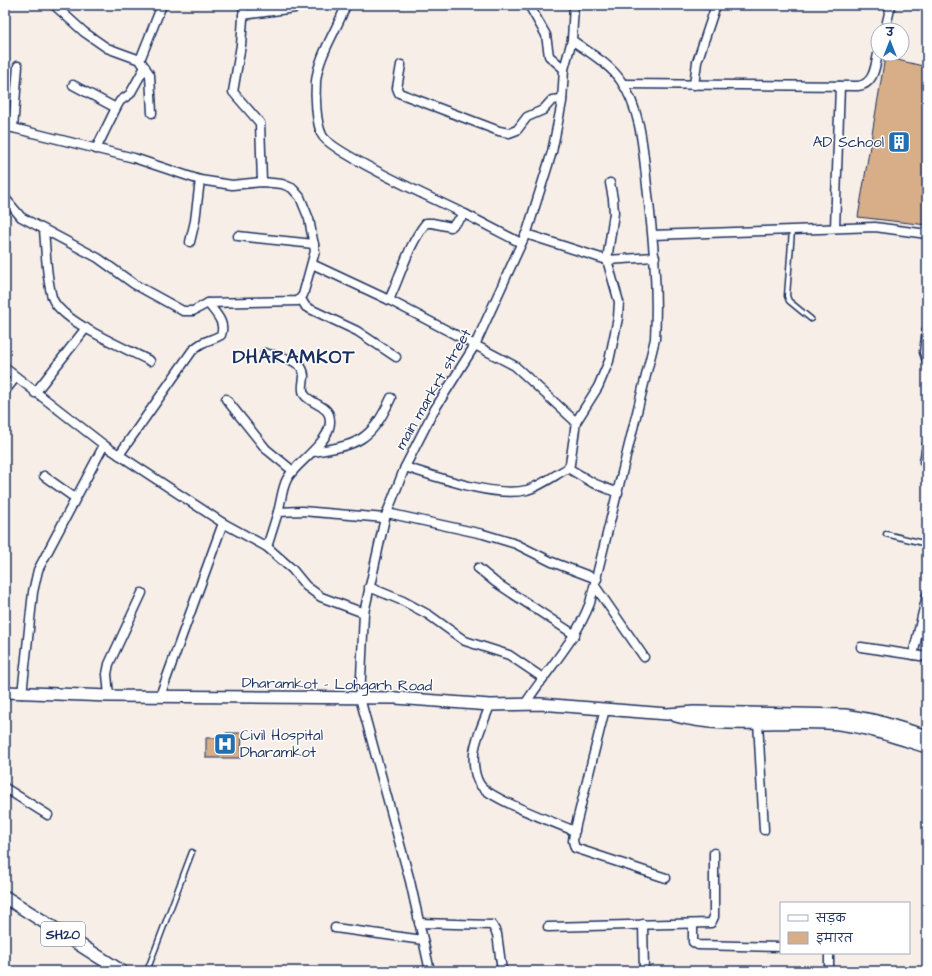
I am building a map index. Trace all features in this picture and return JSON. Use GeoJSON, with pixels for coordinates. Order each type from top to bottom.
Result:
{"type":"FeatureCollection","features":[{"type":"Feature","properties":{"kind":"main road","name":"SH20"},"geometry":{"type":"LineString","coordinates":[[5,897],[121,971]]}},
{"type":"Feature","properties":{"kind":"street"},"geometry":{"type":"LineString","coordinates":[[54,5],[84,32],[107,48],[140,60],[145,67],[151,82],[152,113]]}},
{"type":"Feature","properties":{"kind":"street"},"geometry":{"type":"LineString","coordinates":[[140,60],[162,5]]}},
{"type":"Feature","properties":{"kind":"street"},"geometry":{"type":"LineString","coordinates":[[244,5],[241,45],[233,92],[260,123],[262,182]]}},
{"type":"Feature","properties":{"kind":"street"},"geometry":{"type":"LineString","coordinates":[[346,5],[323,58],[316,81],[317,107],[322,136],[335,148],[390,178],[522,243]]}},
{"type":"Feature","properties":{"kind":"street"},"geometry":{"type":"LineString","coordinates":[[529,5],[546,35],[549,56],[564,69]]}},
{"type":"Feature","properties":{"kind":"street"},"geometry":{"type":"LineString","coordinates":[[694,85],[697,62],[716,5]]}},
{"type":"Feature","properties":{"kind":"street"},"geometry":{"type":"LineString","coordinates":[[887,22],[891,5]]}},
{"type":"Feature","properties":{"kind":"street","name":"main markrt street"},"geometry":{"type":"LineString","coordinates":[[430,971],[410,881],[360,698],[364,613],[386,516],[405,467],[433,412],[475,345],[526,234],[552,152],[562,101],[564,69],[572,40],[571,7]]}},
{"type":"Feature","properties":{"kind":"street"},"geometry":{"type":"LineString","coordinates":[[244,15],[295,8]]}},
{"type":"Feature","properties":{"kind":"street"},"geometry":{"type":"LineString","coordinates":[[526,704],[575,635],[583,621],[596,583],[655,339],[657,302],[655,257],[640,130],[636,114],[623,84],[605,65],[572,40]]}},
{"type":"Feature","properties":{"kind":"street"},"geometry":{"type":"LineString","coordinates":[[623,84],[858,86],[868,83],[871,79],[876,62]]}},
{"type":"Feature","properties":{"kind":"street"},"geometry":{"type":"LineString","coordinates":[[401,65],[397,88],[399,94],[499,131],[509,133],[517,130],[532,114],[543,110],[552,100],[562,101]]}},
{"type":"Feature","properties":{"kind":"street"},"geometry":{"type":"LineString","coordinates":[[5,198],[10,206],[21,217],[98,258],[134,284],[183,311],[193,311],[208,303],[294,303],[301,299],[312,264],[314,244],[309,219],[300,197],[292,188],[282,184],[262,182],[232,185],[200,180],[134,158],[9,127],[18,66]]}},
{"type":"Feature","properties":{"kind":"street"},"geometry":{"type":"LineString","coordinates":[[96,148],[120,101],[130,94],[145,67]]}},
{"type":"Feature","properties":{"kind":"street"},"geometry":{"type":"LineString","coordinates":[[73,85],[116,108]]}},
{"type":"Feature","properties":{"kind":"street"},"geometry":{"type":"LineString","coordinates":[[835,228],[840,86]]}},
{"type":"Feature","properties":{"kind":"street"},"geometry":{"type":"LineString","coordinates":[[190,242],[195,221],[200,180]]}},
{"type":"Feature","properties":{"kind":"street"},"geometry":{"type":"LineString","coordinates":[[405,467],[445,479],[498,491],[527,490],[568,468],[576,422],[598,387],[609,361],[616,334],[619,302],[607,260],[614,213],[610,183]]}},
{"type":"Feature","properties":{"kind":"street"},"geometry":{"type":"LineString","coordinates":[[389,300],[399,279],[412,244],[426,223],[451,228],[465,214]]}},
{"type":"Feature","properties":{"kind":"street"},"geometry":{"type":"LineString","coordinates":[[653,235],[875,227],[927,234]]}},
{"type":"Feature","properties":{"kind":"street"},"geometry":{"type":"LineString","coordinates":[[44,230],[52,297],[61,310],[86,328],[150,361]]}},
{"type":"Feature","properties":{"kind":"street"},"geometry":{"type":"LineString","coordinates":[[526,234],[607,260],[655,257]]}},
{"type":"Feature","properties":{"kind":"street"},"geometry":{"type":"LineString","coordinates":[[238,236],[314,244]]}},
{"type":"Feature","properties":{"kind":"street"},"geometry":{"type":"LineString","coordinates":[[312,264],[389,300],[515,366],[576,422]]}},
{"type":"Feature","properties":{"kind":"street"},"geometry":{"type":"LineString","coordinates":[[301,299],[306,307],[357,331],[396,357]]}},
{"type":"Feature","properties":{"kind":"street"},"geometry":{"type":"LineString","coordinates":[[119,455],[192,351],[201,343],[221,335],[223,328],[222,322],[208,303]]}},
{"type":"Feature","properties":{"kind":"street"},"geometry":{"type":"LineString","coordinates":[[35,393],[86,328]]}},
{"type":"Feature","properties":{"kind":"street"},"geometry":{"type":"LineString","coordinates":[[927,330],[924,352],[927,361]]}},
{"type":"Feature","properties":{"kind":"street"},"geometry":{"type":"LineString","coordinates":[[265,353],[298,363],[303,368],[304,375],[302,391],[305,396],[328,414],[328,427],[322,442],[286,480],[267,547]]}},
{"type":"Feature","properties":{"kind":"street"},"geometry":{"type":"LineString","coordinates":[[5,368],[35,393],[104,445],[223,524],[267,547],[292,569],[306,586],[321,597],[364,613]]}},
{"type":"Feature","properties":{"kind":"street"},"geometry":{"type":"LineString","coordinates":[[5,391],[16,377]]}},
{"type":"Feature","properties":{"kind":"street"},"geometry":{"type":"LineString","coordinates":[[313,452],[355,443],[370,433],[381,419],[391,398]]}},
{"type":"Feature","properties":{"kind":"street"},"geometry":{"type":"LineString","coordinates":[[226,399],[266,450],[292,472]]}},
{"type":"Feature","properties":{"kind":"street"},"geometry":{"type":"LineString","coordinates":[[22,694],[33,592],[38,570],[104,445]]}},
{"type":"Feature","properties":{"kind":"street"},"geometry":{"type":"LineString","coordinates":[[927,445],[924,462],[927,467]]}},
{"type":"Feature","properties":{"kind":"street"},"geometry":{"type":"LineString","coordinates":[[568,468],[593,483],[618,493]]}},
{"type":"Feature","properties":{"kind":"street"},"geometry":{"type":"LineString","coordinates":[[44,476],[75,498]]}},
{"type":"Feature","properties":{"kind":"street"},"geometry":{"type":"LineString","coordinates":[[278,512],[302,511],[386,516],[483,534],[510,542],[596,583],[644,657]]}},
{"type":"Feature","properties":{"kind":"street"},"geometry":{"type":"LineString","coordinates":[[160,696],[223,524]]}},
{"type":"Feature","properties":{"kind":"street"},"geometry":{"type":"LineString","coordinates":[[478,568],[495,582],[575,635]]}},
{"type":"Feature","properties":{"kind":"street"},"geometry":{"type":"LineString","coordinates":[[369,587],[403,601],[429,615],[465,641],[509,655],[543,678]]}},
{"type":"Feature","properties":{"kind":"street"},"geometry":{"type":"LineString","coordinates":[[109,696],[109,664],[142,593]]}},
{"type":"Feature","properties":{"kind":"street"},"geometry":{"type":"LineString","coordinates":[[913,656],[927,595]]}},
{"type":"Feature","properties":{"kind":"street"},"geometry":{"type":"LineString","coordinates":[[861,647],[927,657]]}},
{"type":"Feature","properties":{"kind":"street","name":"Dharamkot - Lohgarh Road"},"geometry":{"type":"LineString","coordinates":[[5,692],[22,694],[109,696],[396,698],[490,705],[526,704],[667,714],[694,712],[845,715],[877,721],[927,736]]}},
{"type":"Feature","properties":{"kind":"street"},"geometry":{"type":"LineString","coordinates":[[490,705],[474,754],[477,780],[482,787],[495,796],[575,831]]}},
{"type":"Feature","properties":{"kind":"street"},"geometry":{"type":"LineString","coordinates":[[605,709],[575,831],[573,841],[575,848],[666,878]]}},
{"type":"Feature","properties":{"kind":"street","name":"Dharamkot - Lohgarh Road"},"geometry":{"type":"LineString","coordinates":[[667,714],[693,721],[847,725],[879,732],[927,747]]}},
{"type":"Feature","properties":{"kind":"street"},"geometry":{"type":"LineString","coordinates":[[758,722],[764,830]]}},
{"type":"Feature","properties":{"kind":"street"},"geometry":{"type":"LineString","coordinates":[[5,788],[48,815]]}},
{"type":"Feature","properties":{"kind":"street"},"geometry":{"type":"LineString","coordinates":[[548,927],[643,924],[708,924],[713,922],[714,853]]}},
{"type":"Feature","properties":{"kind":"street"},"geometry":{"type":"LineString","coordinates":[[419,923],[492,925],[497,934],[502,971]]}},
{"type":"Feature","properties":{"kind":"street"},"geometry":{"type":"LineString","coordinates":[[643,924],[644,971]]}},
{"type":"Feature","properties":{"kind":"street"},"geometry":{"type":"LineString","coordinates":[[693,924],[693,942],[698,945],[780,947]]}},
{"type":"Feature","properties":{"kind":"street"},"geometry":{"type":"LineString","coordinates":[[334,928],[423,940]]}},
{"type":"Feature","properties":{"kind":"street"},"geometry":{"type":"LineString","coordinates":[[829,954],[829,971]]}},
{"type":"Feature","properties":{"kind":"lane"},"geometry":{"type":"LineString","coordinates":[[792,230],[787,296],[789,301],[811,319]]}},
{"type":"Feature","properties":{"kind":"lane"},"geometry":{"type":"LineString","coordinates":[[886,534],[927,544]]}},
{"type":"Feature","properties":{"kind":"lane"},"geometry":{"type":"LineString","coordinates":[[147,971],[192,852]]}},
{"type":"Feature","properties":{"kind":"building","name":"AD School"},"geometry":{"type":"Polygon","coordinates":[[[884,62],[906,62],[927,67],[927,225],[858,217],[884,62]]]}},
{"type":"Feature","properties":{"kind":"building"},"geometry":{"type":"Polygon","coordinates":[[[226,733],[242,733],[241,758],[206,758],[206,738],[226,738],[226,733]]]}},
{"type":"Feature","properties":{"kind":"place","name":"AD School"},"geometry":{"type":"Point","coordinates":[899,142]}},
{"type":"Feature","properties":{"kind":"place","name":"Civil Hospital Dharamkot"},"geometry":{"type":"Point","coordinates":[225,744]}},
{"type":"Feature","properties":{"kind":"district","name":"DHARAMKOT"},"geometry":{"type":"Point","coordinates":[294,356]}}]}
